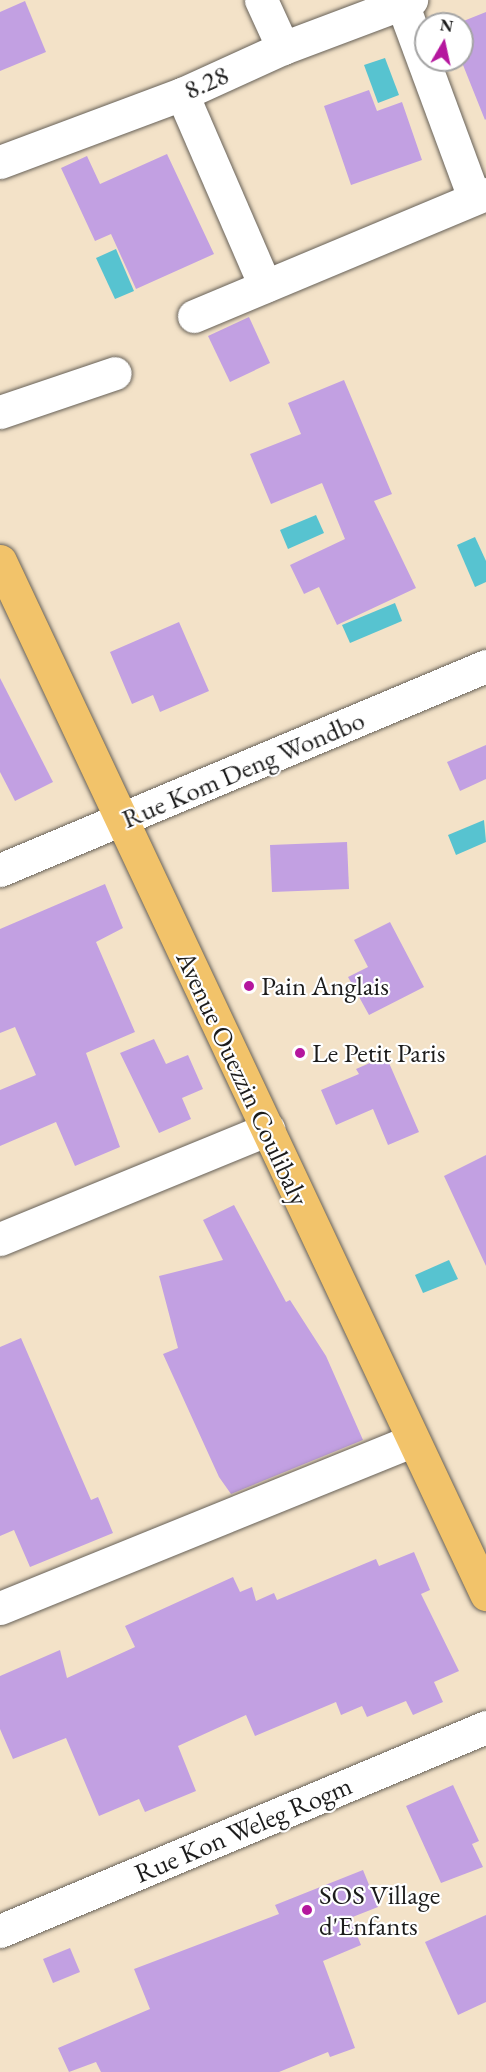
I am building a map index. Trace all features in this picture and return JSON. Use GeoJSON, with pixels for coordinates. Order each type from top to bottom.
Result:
{"type":"FeatureCollection","features":[{"type":"Feature","properties":{"kind":"main road","name":"Avenue Ouezzin Coulibaly"},"geometry":{"type":"LineString","coordinates":[[0,561],[120,821],[268,1129],[411,1441],[486,1594]]}},
{"type":"Feature","properties":{"kind":"street"},"geometry":{"type":"LineString","coordinates":[[261,0],[283,48]]}},
{"type":"Feature","properties":{"kind":"street"},"geometry":{"type":"LineString","coordinates":[[194,316],[480,196],[406,2]]}},
{"type":"Feature","properties":{"kind":"street","name":"8.28"},"geometry":{"type":"LineString","coordinates":[[0,162],[182,94],[283,48],[406,2]]}},
{"type":"Feature","properties":{"kind":"street"},"geometry":{"type":"LineString","coordinates":[[182,94],[265,286]]}},
{"type":"Feature","properties":{"kind":"street"},"geometry":{"type":"LineString","coordinates":[[0,412],[114,373]]}},
{"type":"Feature","properties":{"kind":"street","name":"Rue Kom Deng Wondbo"},"geometry":{"type":"LineString","coordinates":[[0,870],[486,666]]}},
{"type":"Feature","properties":{"kind":"street"},"geometry":{"type":"LineString","coordinates":[[0,1239],[268,1129]]}},
{"type":"Feature","properties":{"kind":"street"},"geometry":{"type":"LineString","coordinates":[[0,1608],[411,1441]]}},
{"type":"Feature","properties":{"kind":"street","name":"Rue Kon Weleg Rogm"},"geometry":{"type":"LineString","coordinates":[[0,1931],[486,1727]]}},
{"type":"Feature","properties":{"kind":"water"},"geometry":{"type":"Polygon","coordinates":[[[385,58],[399,95],[378,103],[364,65],[385,58]]]}},
{"type":"Feature","properties":{"kind":"water"},"geometry":{"type":"Polygon","coordinates":[[[116,249],[134,291],[115,299],[96,258],[116,249]]]}},
{"type":"Feature","properties":{"kind":"water"},"geometry":{"type":"Polygon","coordinates":[[[316,515],[324,533],[288,549],[280,530],[316,515]]]}},
{"type":"Feature","properties":{"kind":"water"},"geometry":{"type":"Polygon","coordinates":[[[475,537],[486,561],[486,582],[475,587],[457,545],[475,537]]]}},
{"type":"Feature","properties":{"kind":"water"},"geometry":{"type":"Polygon","coordinates":[[[395,603],[402,621],[350,643],[342,625],[395,603]]]}},
{"type":"Feature","properties":{"kind":"water"},"geometry":{"type":"Polygon","coordinates":[[[484,820],[486,842],[456,855],[448,835],[484,820]]]}},
{"type":"Feature","properties":{"kind":"water"},"geometry":{"type":"Polygon","coordinates":[[[449,1260],[458,1279],[423,1293],[415,1275],[449,1260]]]}},
{"type":"Feature","properties":{"kind":"building"},"geometry":{"type":"Polygon","coordinates":[[[25,1],[46,52],[0,71],[0,12],[25,1]]]}},
{"type":"Feature","properties":{"kind":"building"},"geometry":{"type":"Polygon","coordinates":[[[486,12],[485,120],[466,72],[474,72],[474,17],[486,12]]]}},
{"type":"Feature","properties":{"kind":"building"},"geometry":{"type":"Polygon","coordinates":[[[369,90],[377,111],[402,102],[422,160],[351,185],[324,106],[369,90]]]}},
{"type":"Feature","properties":{"kind":"building"},"geometry":{"type":"Polygon","coordinates":[[[167,154],[214,254],[136,289],[111,234],[95,241],[61,168],[87,156],[100,184],[167,154]]]}},
{"type":"Feature","properties":{"kind":"building"},"geometry":{"type":"Polygon","coordinates":[[[249,317],[270,363],[230,382],[208,336],[249,317]]]}},
{"type":"Feature","properties":{"kind":"building"},"geometry":{"type":"Polygon","coordinates":[[[344,380],[392,494],[374,501],[416,588],[337,625],[319,587],[304,594],[290,565],[345,539],[322,483],[271,504],[250,454],[301,434],[288,403],[344,380]]]}},
{"type":"Feature","properties":{"kind":"building"},"geometry":{"type":"Polygon","coordinates":[[[179,622],[209,691],[160,712],[153,695],[132,704],[110,652],[179,622]]]}},
{"type":"Feature","properties":{"kind":"building"},"geometry":{"type":"Polygon","coordinates":[[[0,678],[53,782],[15,801],[0,772],[0,678]]]}},
{"type":"Feature","properties":{"kind":"building"},"geometry":{"type":"Polygon","coordinates":[[[486,745],[486,779],[460,791],[447,762],[486,745]]]}},
{"type":"Feature","properties":{"kind":"building"},"geometry":{"type":"Polygon","coordinates":[[[347,842],[349,889],[272,892],[270,845],[347,842]]]}},
{"type":"Feature","properties":{"kind":"building"},"geometry":{"type":"Polygon","coordinates":[[[105,884],[123,928],[96,942],[135,1032],[86,1053],[120,1147],[75,1166],[56,1122],[0,1146],[0,1090],[36,1075],[15,1027],[0,1033],[0,929],[105,884]]]}},
{"type":"Feature","properties":{"kind":"building"},"geometry":{"type":"Polygon","coordinates":[[[390,922],[424,987],[369,1015],[348,977],[368,967],[354,940],[390,922]]]}},
{"type":"Feature","properties":{"kind":"building"},"geometry":{"type":"Polygon","coordinates":[[[154,1039],[166,1064],[188,1055],[203,1089],[182,1098],[191,1119],[159,1133],[120,1053],[154,1039]]]}},
{"type":"Feature","properties":{"kind":"building"},"geometry":{"type":"Polygon","coordinates":[[[386,1056],[419,1132],[388,1145],[373,1109],[336,1125],[321,1090],[359,1074],[356,1069],[386,1056]]]}},
{"type":"Feature","properties":{"kind":"building"},"geometry":{"type":"Polygon","coordinates":[[[486,1155],[486,1266],[444,1176],[486,1155]]]}},
{"type":"Feature","properties":{"kind":"building"},"geometry":{"type":"Polygon","coordinates":[[[234,1205],[286,1302],[290,1300],[326,1356],[363,1440],[231,1494],[219,1477],[163,1354],[178,1348],[159,1276],[223,1260],[203,1220],[234,1205]]]}},
{"type":"Feature","properties":{"kind":"building"},"geometry":{"type":"Polygon","coordinates":[[[21,1338],[91,1500],[98,1497],[113,1533],[30,1567],[14,1530],[0,1536],[0,1347],[21,1338]]]}},
{"type":"Feature","properties":{"kind":"building"},"geometry":{"type":"Polygon","coordinates":[[[414,1552],[430,1590],[421,1594],[459,1671],[434,1682],[443,1702],[413,1715],[406,1701],[367,1717],[362,1706],[341,1715],[336,1702],[255,1736],[246,1715],[178,1746],[196,1791],[145,1812],[139,1799],[99,1816],[66,1738],[13,1759],[0,1729],[0,1676],[60,1650],[67,1678],[135,1647],[125,1626],[233,1577],[240,1592],[252,1587],[256,1601],[274,1593],[277,1600],[376,1559],[379,1566],[414,1552]]]}},
{"type":"Feature","properties":{"kind":"building"},"geometry":{"type":"Polygon","coordinates":[[[453,1785],[479,1841],[472,1844],[483,1867],[441,1883],[406,1806],[453,1785]]]}},
{"type":"Feature","properties":{"kind":"building"},"geometry":{"type":"Polygon","coordinates":[[[363,1870],[378,1907],[350,1918],[361,1945],[323,1961],[355,2048],[330,2057],[328,2052],[279,2072],[101,2072],[96,2062],[69,2072],[58,2048],[150,2009],[134,1969],[279,1914],[275,1905],[363,1870]]]}},
{"type":"Feature","properties":{"kind":"building"},"geometry":{"type":"Polygon","coordinates":[[[486,1915],[486,2002],[458,2015],[425,1942],[486,1915]]]}},
{"type":"Feature","properties":{"kind":"building"},"geometry":{"type":"Polygon","coordinates":[[[70,1948],[80,1972],[53,1983],[43,1959],[70,1948]]]}},
{"type":"Feature","properties":{"kind":"place","name":"Pain Anglais"},"geometry":{"type":"Point","coordinates":[249,986]}},
{"type":"Feature","properties":{"kind":"place","name":"Le Petit Paris"},"geometry":{"type":"Point","coordinates":[300,1053]}},
{"type":"Feature","properties":{"kind":"place","name":"SOS Village d'Enfants"},"geometry":{"type":"Point","coordinates":[307,1910]}}]}
